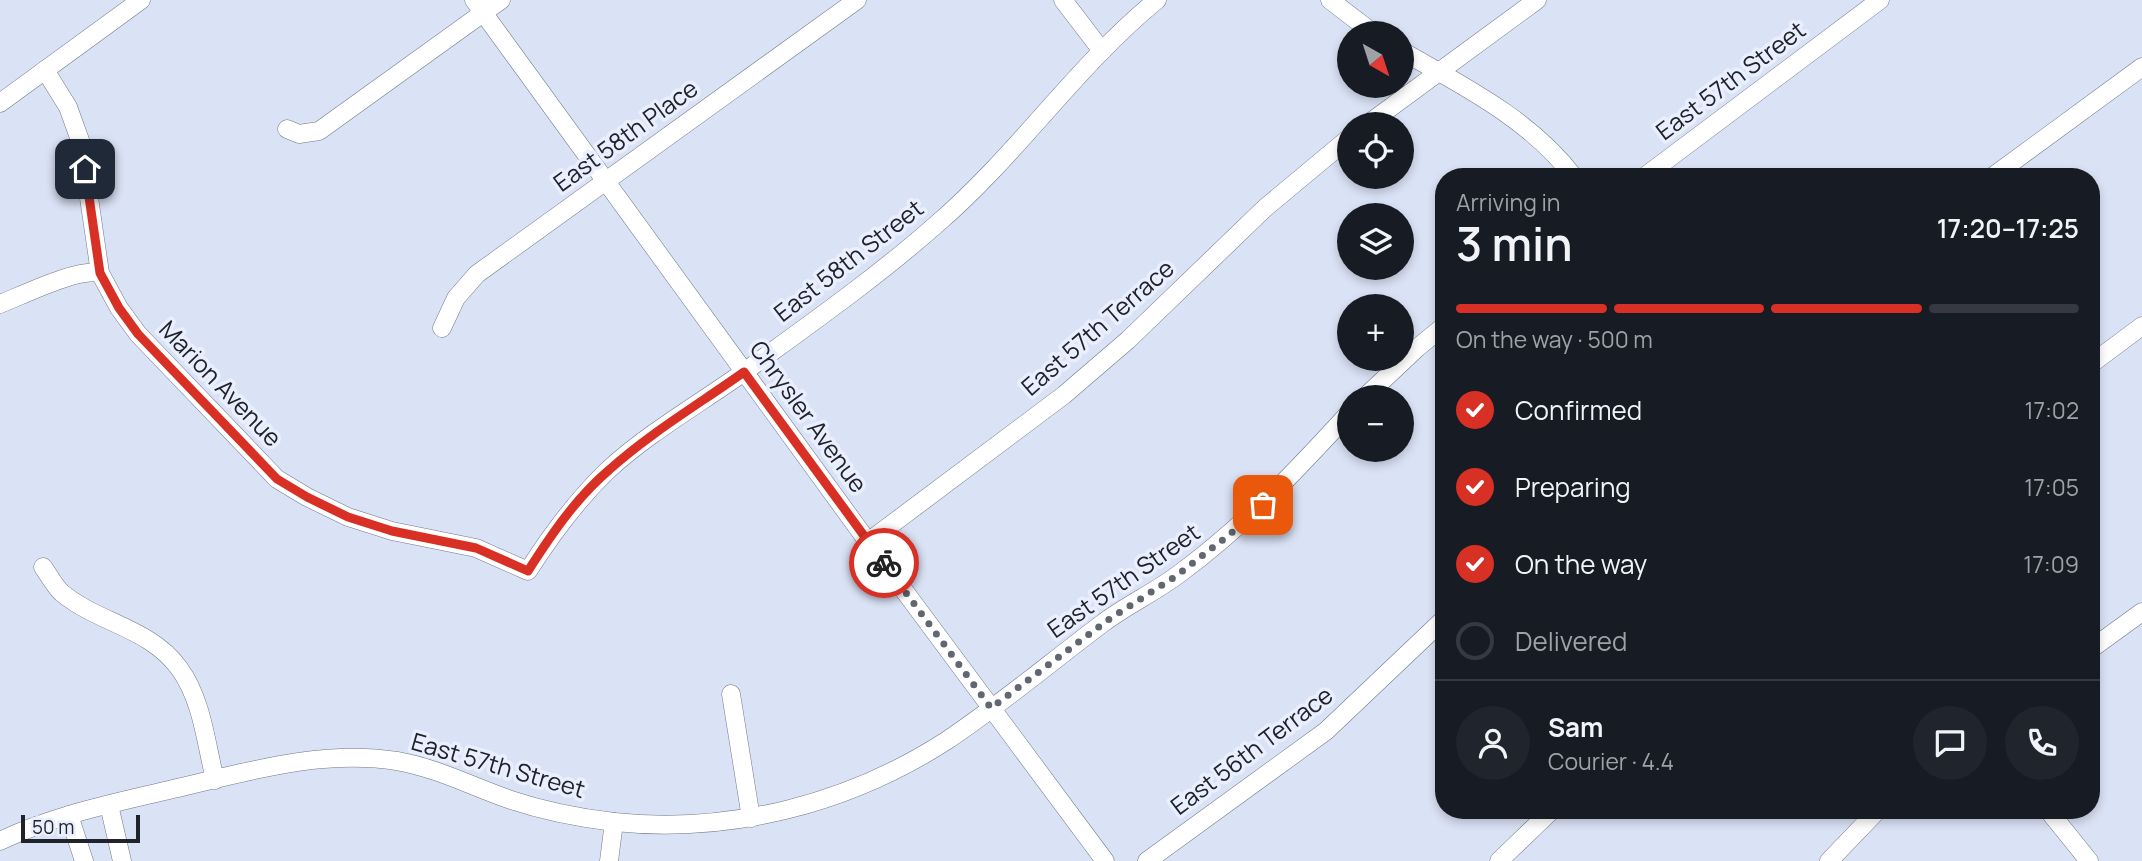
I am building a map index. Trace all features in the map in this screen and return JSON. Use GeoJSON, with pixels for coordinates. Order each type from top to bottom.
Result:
{"type":"FeatureCollection","features":[{"type":"Feature","properties":{"kind":"street"},"geometry":{"type":"LineString","coordinates":[[0,103],[141,0]]}},
{"type":"Feature","properties":{"kind":"street"},"geometry":{"type":"LineString","coordinates":[[287,129],[299,134],[319,131],[478,6],[501,0]]}},
{"type":"Feature","properties":{"kind":"street","name":"East 58th Place"},"geometry":{"type":"LineString","coordinates":[[442,328],[456,298],[477,274],[857,0]]}},
{"type":"Feature","properties":{"kind":"street"},"geometry":{"type":"LineString","coordinates":[[1063,0],[1102,51]]}},
{"type":"Feature","properties":{"kind":"street","name":"East 58th Street"},"geometry":{"type":"LineString","coordinates":[[528,571],[553,531],[608,470],[885,268],[940,222],[1004,160],[1102,51],[1157,0]]}},
{"type":"Feature","properties":{"kind":"street"},"geometry":{"type":"LineString","coordinates":[[1330,0],[1357,21]]}},
{"type":"Feature","properties":{"kind":"street"},"geometry":{"type":"LineString","coordinates":[[1384,112],[1537,0]]}},
{"type":"Feature","properties":{"kind":"street","name":"East 57th Street"},"geometry":{"type":"LineString","coordinates":[[1656,168],[1880,0]]}},
{"type":"Feature","properties":{"kind":"street","name":"Chrysler Avenue"},"geometry":{"type":"LineString","coordinates":[[478,6],[868,542],[1105,861]]}},
{"type":"Feature","properties":{"kind":"street"},"geometry":{"type":"LineString","coordinates":[[1414,58],[1494,104],[1533,133],[1566,168]]}},
{"type":"Feature","properties":{"kind":"street"},"geometry":{"type":"LineString","coordinates":[[2004,168],[2142,67]]}},
{"type":"Feature","properties":{"kind":"street","name":"Marion Avenue"},"geometry":{"type":"LineString","coordinates":[[45,70],[68,107],[81,143],[100,273],[119,308],[138,334],[277,479],[348,517],[392,531],[476,548],[528,571]]}},
{"type":"Feature","properties":{"kind":"street","name":"East 57th Terrace"},"geometry":{"type":"LineString","coordinates":[[868,542],[1064,395],[1128,340],[1265,208],[1337,148]]}},
{"type":"Feature","properties":{"kind":"street"},"geometry":{"type":"LineString","coordinates":[[0,304],[64,279],[92,271],[100,273]]}},
{"type":"Feature","properties":{"kind":"street"},"geometry":{"type":"LineString","coordinates":[[2100,358],[2142,326]]}},
{"type":"Feature","properties":{"kind":"street"},"geometry":{"type":"LineString","coordinates":[[1378,385],[1435,333]]}},
{"type":"Feature","properties":{"kind":"street","name":"East 57th Street"},"geometry":{"type":"LineString","coordinates":[[215,780],[309,759],[370,758],[429,769],[550,811],[614,822],[666,825],[719,822],[803,806],[865,784],[947,740],[1108,620],[1176,576],[1229,535],[1279,489],[1337,427]]}},
{"type":"Feature","properties":{"kind":"street"},"geometry":{"type":"LineString","coordinates":[[0,841],[69,815],[215,780],[190,685],[178,666],[158,646],[77,603],[60,591],[43,567]]}},
{"type":"Feature","properties":{"kind":"street"},"geometry":{"type":"LineString","coordinates":[[2100,642],[2142,612]]}},
{"type":"Feature","properties":{"kind":"street","name":"East 56th Terrace"},"geometry":{"type":"LineString","coordinates":[[1147,861],[1325,731],[1435,627]]}},
{"type":"Feature","properties":{"kind":"street"},"geometry":{"type":"LineString","coordinates":[[731,694],[751,818]]}},
{"type":"Feature","properties":{"kind":"street"},"geometry":{"type":"LineString","coordinates":[[109,805],[122,861]]}},
{"type":"Feature","properties":{"kind":"street"},"geometry":{"type":"LineString","coordinates":[[69,815],[84,861]]}},
{"type":"Feature","properties":{"kind":"street"},"geometry":{"type":"LineString","coordinates":[[1499,861],[1543,819]]}},
{"type":"Feature","properties":{"kind":"street"},"geometry":{"type":"LineString","coordinates":[[1829,861],[1869,819]]}},
{"type":"Feature","properties":{"kind":"street"},"geometry":{"type":"LineString","coordinates":[[2055,819],[2089,861]]}},
{"type":"Feature","properties":{"kind":"street"},"geometry":{"type":"LineString","coordinates":[[609,861],[614,822]]}},
{"type":"Feature","properties":{"kind":"way so far"},"geometry":{"type":"LineString","coordinates":[[884,563],[991,708],[1108,620],[1176,576],[1263,505]]}},
{"type":"Feature","properties":{"kind":"route"},"geometry":{"type":"LineString","coordinates":[[85,169],[100,273],[119,308],[138,334],[277,479],[307,497],[348,517],[392,531],[476,548],[528,571],[553,531],[608,470],[744,372],[884,563]]}}]}
